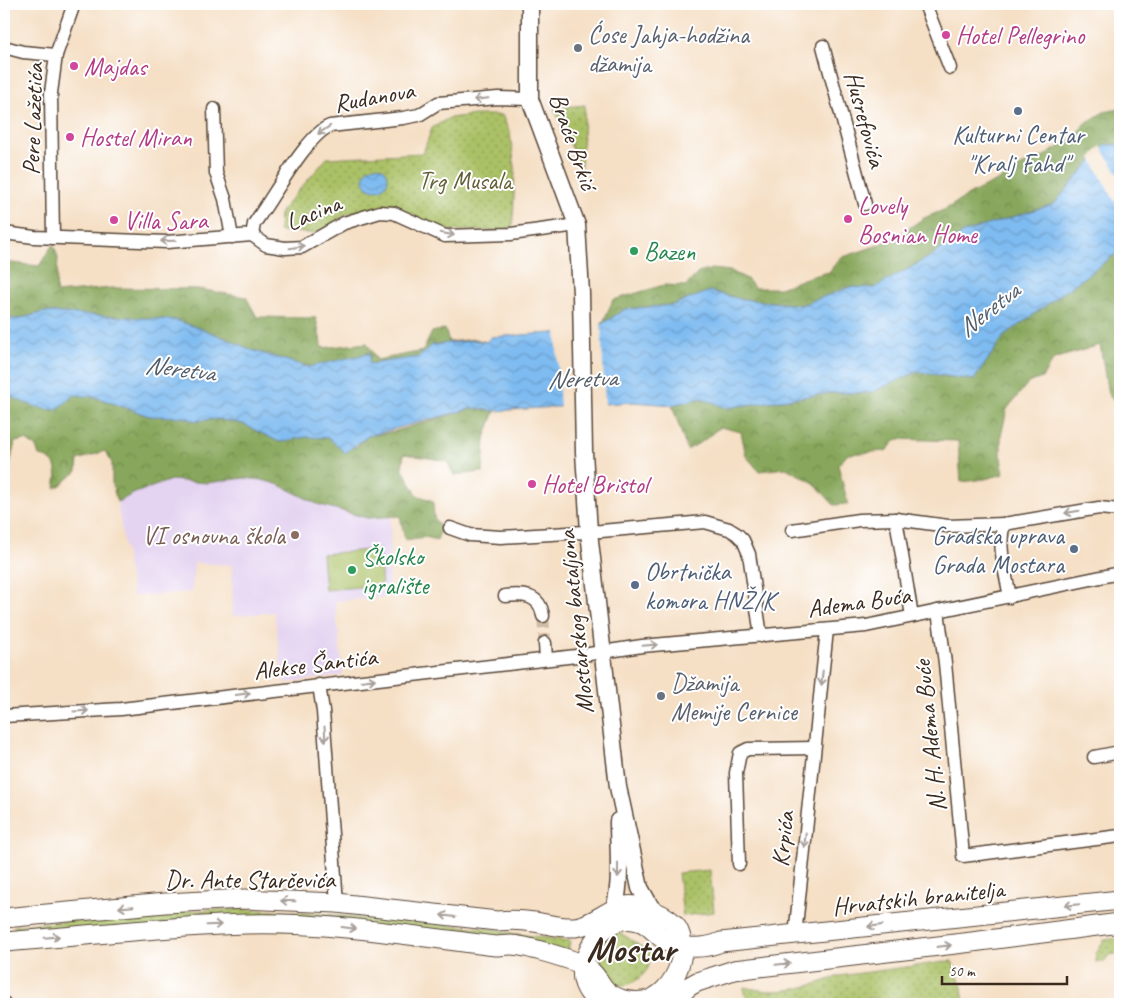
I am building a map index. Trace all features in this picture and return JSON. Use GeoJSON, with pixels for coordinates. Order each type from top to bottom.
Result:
{"type":"FeatureCollection","features":[{"type":"Feature","properties":{"kind":"main road","name":"Dr. Ante Starčevića"},"geometry":{"type":"LineString","coordinates":[[4,918],[165,903],[244,899],[337,903],[497,922],[512,920],[564,927],[577,927],[586,924],[615,908],[635,905],[653,911]]}},
{"type":"Feature","properties":{"kind":"main road","name":"Hrvatskih branitelja"},"geometry":{"type":"LineString","coordinates":[[680,938],[710,947],[721,942],[795,936],[1120,900]]}},
{"type":"Feature","properties":{"kind":"main road"},"geometry":{"type":"LineString","coordinates":[[589,990],[597,976],[604,989],[622,1000],[636,1003],[654,998],[672,981],[679,966],[680,938],[670,921],[653,911]]}},
{"type":"Feature","properties":{"kind":"main road","name":"Dr. Ante Starčevića"},"geometry":{"type":"LineString","coordinates":[[497,922],[509,929],[544,936],[583,939],[602,932],[621,920],[635,920],[649,926],[670,942],[680,938]]}},
{"type":"Feature","properties":{"kind":"main road"},"geometry":{"type":"LineString","coordinates":[[671,1004],[693,984],[734,970],[1120,923]]}},
{"type":"Feature","properties":{"kind":"main road"},"geometry":{"type":"LineString","coordinates":[[4,942],[165,927],[248,924],[339,927],[496,946],[511,945],[523,947],[566,958],[589,990]]}},
{"type":"Feature","properties":{"kind":"main road"},"geometry":{"type":"LineString","coordinates":[[589,990],[592,944],[602,932]]}},
{"type":"Feature","properties":{"kind":"main road"},"geometry":{"type":"LineString","coordinates":[[672,981],[689,972],[711,967],[734,970]]}},
{"type":"Feature","properties":{"kind":"street","name":"Pere Lažetića"},"geometry":{"type":"LineString","coordinates":[[54,238],[51,93],[56,55],[74,4]]}},
{"type":"Feature","properties":{"kind":"street","name":"Braće Brkić"},"geometry":{"type":"LineString","coordinates":[[530,4],[530,99],[577,225],[581,293],[584,452]]}},
{"type":"Feature","properties":{"kind":"street"},"geometry":{"type":"LineString","coordinates":[[925,4],[950,68]]}},
{"type":"Feature","properties":{"kind":"street","name":"Husrefovića"},"geometry":{"type":"LineString","coordinates":[[823,46],[865,204]]}},
{"type":"Feature","properties":{"kind":"street"},"geometry":{"type":"LineString","coordinates":[[4,48],[56,55]]}},
{"type":"Feature","properties":{"kind":"street","name":"Rudanova"},"geometry":{"type":"LineString","coordinates":[[252,235],[254,224],[260,215],[305,150],[325,128],[403,118],[419,114],[438,103],[498,98],[530,99]]}},
{"type":"Feature","properties":{"kind":"street"},"geometry":{"type":"LineString","coordinates":[[214,109],[216,174],[225,199],[232,237]]}},
{"type":"Feature","properties":{"kind":"street","name":"Lacina"},"geometry":{"type":"LineString","coordinates":[[4,233],[34,237],[167,242],[252,235],[266,245],[285,248],[302,247],[344,223],[380,212],[394,213],[445,236],[511,234],[577,225]]}},
{"type":"Feature","properties":{"kind":"street","name":"Mostarskog bataljona"},"geometry":{"type":"LineString","coordinates":[[584,452],[589,532],[618,787],[640,888],[653,911]]}},
{"type":"Feature","properties":{"kind":"street"},"geometry":{"type":"LineString","coordinates":[[792,530],[859,520],[896,519],[948,526],[1004,524],[1099,508],[1120,510]]}},
{"type":"Feature","properties":{"kind":"street"},"geometry":{"type":"LineString","coordinates":[[896,519],[912,616]]}},
{"type":"Feature","properties":{"kind":"street"},"geometry":{"type":"LineString","coordinates":[[450,528],[470,535],[501,537],[705,522],[729,529],[742,540],[749,554],[761,636]]}},
{"type":"Feature","properties":{"kind":"street"},"geometry":{"type":"LineString","coordinates":[[1004,524],[1001,534],[1010,596]]}},
{"type":"Feature","properties":{"kind":"street","name":"Adema Buća"},"geometry":{"type":"LineString","coordinates":[[602,652],[642,646],[866,626],[1120,573]]}},
{"type":"Feature","properties":{"kind":"street"},"geometry":{"type":"LineString","coordinates":[[505,596],[517,595],[536,600],[541,606],[542,616]]}},
{"type":"Feature","properties":{"kind":"street","name":"N. H. Adema Buće"},"geometry":{"type":"LineString","coordinates":[[938,611],[945,663],[963,856],[1120,836]]}},
{"type":"Feature","properties":{"kind":"street","name":"Krpića"},"geometry":{"type":"LineString","coordinates":[[795,936],[827,630]]}},
{"type":"Feature","properties":{"kind":"street"},"geometry":{"type":"LineString","coordinates":[[545,643],[546,659]]}},
{"type":"Feature","properties":{"kind":"street","name":"Alekse Šantića"},"geometry":{"type":"LineString","coordinates":[[4,716],[121,708],[602,652]]}},
{"type":"Feature","properties":{"kind":"street"},"geometry":{"type":"LineString","coordinates":[[320,685],[337,903]]}},
{"type":"Feature","properties":{"kind":"street","name":"Krpića"},"geometry":{"type":"LineString","coordinates":[[739,864],[736,773],[740,754],[748,749],[814,748]]}},
{"type":"Feature","properties":{"kind":"street"},"geometry":{"type":"LineString","coordinates":[[1094,758],[1120,752]]}},
{"type":"Feature","properties":{"kind":"street","name":"Mostarskog bataljona"},"geometry":{"type":"LineString","coordinates":[[602,932],[615,908],[618,878],[618,787]]}},
{"type":"Feature","properties":{"kind":"shaded area"},"geometry":{"type":"Polygon","coordinates":[[[244,478],[280,485],[317,504],[367,518],[391,517],[388,597],[335,601],[343,675],[284,683],[274,612],[233,616],[232,565],[194,563],[192,592],[133,596],[117,502],[135,493],[171,480],[207,483],[244,478]]]}},
{"type":"Feature","properties":{"kind":"green space"},"geometry":{"type":"Polygon","coordinates":[[[585,105],[581,163],[581,168],[554,108],[585,105]]]}},
{"type":"Feature","properties":{"kind":"green space"},"geometry":{"type":"Polygon","coordinates":[[[1120,109],[1120,144],[1105,145],[1054,204],[965,232],[931,256],[874,288],[849,287],[801,305],[740,299],[710,291],[673,305],[625,309],[602,324],[613,300],[664,285],[686,286],[698,273],[712,269],[730,271],[747,279],[755,288],[780,288],[829,272],[840,258],[876,246],[897,236],[924,218],[946,209],[972,193],[1003,178],[1019,167],[1044,156],[1077,136],[1084,124],[1104,112],[1120,109]]]}},
{"type":"Feature","properties":{"kind":"green space","name":"Trg Musala"},"geometry":{"type":"Polygon","coordinates":[[[475,115],[502,115],[510,133],[515,169],[513,224],[510,229],[499,231],[439,230],[412,214],[381,206],[344,215],[323,234],[279,231],[280,212],[327,158],[423,153],[432,128],[449,118],[475,115]]]}},
{"type":"Feature","properties":{"kind":"green space"},"geometry":{"type":"Polygon","coordinates":[[[53,244],[58,257],[56,293],[112,288],[198,289],[246,297],[257,317],[316,318],[322,348],[367,343],[377,360],[423,351],[432,332],[445,329],[449,342],[475,339],[487,342],[474,340],[432,345],[419,357],[369,364],[370,354],[308,367],[252,350],[213,333],[175,320],[45,312],[17,319],[4,318],[4,262],[39,266],[53,244]]]}},
{"type":"Feature","properties":{"kind":"green space"},"geometry":{"type":"Polygon","coordinates":[[[1120,251],[1120,400],[1114,401],[1108,394],[1100,345],[1054,359],[1042,378],[1028,383],[1007,409],[1001,436],[1001,458],[1004,474],[961,482],[958,441],[897,439],[886,451],[848,454],[838,465],[848,504],[834,505],[814,483],[786,468],[759,471],[746,456],[741,432],[720,427],[703,441],[687,450],[672,405],[702,398],[726,408],[830,393],[870,393],[917,372],[974,380],[1004,336],[1120,251]]]}},
{"type":"Feature","properties":{"kind":"green space"},"geometry":{"type":"Polygon","coordinates":[[[4,393],[83,395],[95,397],[149,416],[183,417],[196,421],[217,419],[243,424],[279,442],[306,437],[329,438],[356,447],[368,436],[396,431],[473,408],[495,411],[485,438],[483,472],[454,475],[447,461],[404,454],[402,468],[417,495],[433,501],[434,517],[441,529],[437,540],[425,537],[405,540],[400,516],[367,518],[317,504],[280,485],[262,480],[244,478],[207,483],[171,480],[135,493],[117,502],[112,483],[112,463],[105,451],[78,460],[77,471],[55,488],[56,471],[53,463],[45,457],[39,456],[36,447],[26,440],[15,442],[5,501],[4,393]]]}},
{"type":"Feature","properties":{"kind":"green space","name":"Školsko igralište"},"geometry":{"type":"Polygon","coordinates":[[[379,549],[382,585],[325,590],[322,554],[379,549]]]}},
{"type":"Feature","properties":{"kind":"green space"},"geometry":{"type":"Polygon","coordinates":[[[710,870],[714,912],[683,916],[678,873],[710,870]]]}},
{"type":"Feature","properties":{"kind":"green space"},"geometry":{"type":"Polygon","coordinates":[[[239,909],[495,929],[510,933],[570,941],[568,951],[400,927],[14,933],[14,926],[157,912],[239,909]]]}},
{"type":"Feature","properties":{"kind":"green space"},"geometry":{"type":"Polygon","coordinates":[[[617,932],[651,952],[648,968],[643,975],[630,984],[620,986],[608,980],[588,956],[606,934],[617,932]]]}},
{"type":"Feature","properties":{"kind":"green space"},"geometry":{"type":"Polygon","coordinates":[[[1120,938],[1120,953],[1109,955],[1104,962],[1096,962],[1096,953],[1104,940],[1120,938]]]}},
{"type":"Feature","properties":{"kind":"green space"},"geometry":{"type":"Polygon","coordinates":[[[952,961],[962,987],[964,1004],[876,1004],[875,998],[797,1004],[794,1000],[775,998],[754,1000],[744,994],[744,987],[769,991],[789,990],[839,976],[952,961]]]}},
{"type":"Feature","properties":{"kind":"water","name":"Neretva"},"geometry":{"type":"Polygon","coordinates":[[[1120,144],[1120,251],[1004,336],[974,380],[917,372],[870,393],[830,393],[726,408],[702,398],[672,405],[634,402],[495,411],[473,408],[368,436],[345,453],[329,438],[306,437],[279,442],[243,424],[217,419],[196,421],[183,417],[149,416],[95,397],[74,395],[57,410],[44,409],[25,403],[4,393],[4,318],[17,319],[45,312],[175,320],[213,333],[252,350],[308,367],[370,353],[369,364],[418,357],[432,345],[474,340],[486,342],[491,337],[553,333],[602,324],[625,309],[673,305],[710,291],[740,299],[801,305],[850,287],[874,288],[931,256],[965,232],[1054,204],[1105,145],[1120,144]]]}},
{"type":"Feature","properties":{"kind":"water"},"geometry":{"type":"Polygon","coordinates":[[[376,166],[381,167],[387,173],[387,183],[381,189],[376,190],[371,189],[365,183],[364,178],[365,173],[371,167],[376,166]]]}},
{"type":"Feature","properties":{"kind":"pier"},"geometry":{"type":"Polygon","coordinates":[[[1101,146],[1120,177],[1120,211],[1091,158],[1101,146]]]}},
{"type":"Feature","properties":{"kind":"pier"},"geometry":{"type":"Polygon","coordinates":[[[601,322],[605,406],[560,409],[556,330],[601,322]]]}},
{"type":"Feature","properties":{"kind":"tunnel"},"geometry":{"type":"LineString","coordinates":[[543,616],[545,643]]}},
{"type":"Feature","properties":{"kind":"place","name":"Hotel Pellegrino"},"geometry":{"type":"Point","coordinates":[946,35]}},
{"type":"Feature","properties":{"kind":"place","name":"Ćose Jahja-hodžina džamija"},"geometry":{"type":"Point","coordinates":[578,48]}},
{"type":"Feature","properties":{"kind":"place","name":"Majdas"},"geometry":{"type":"Point","coordinates":[74,66]}},
{"type":"Feature","properties":{"kind":"place","name":"Kulturni Centar \"Kralj Fahd\""},"geometry":{"type":"Point","coordinates":[1018,111]}},
{"type":"Feature","properties":{"kind":"place","name":"Hostel Miran"},"geometry":{"type":"Point","coordinates":[70,137]}},
{"type":"Feature","properties":{"kind":"place","name":"Lovely Bosnian Home"},"geometry":{"type":"Point","coordinates":[848,219]}},
{"type":"Feature","properties":{"kind":"place","name":"Villa Sara"},"geometry":{"type":"Point","coordinates":[114,220]}},
{"type":"Feature","properties":{"kind":"place","name":"Bazen"},"geometry":{"type":"Point","coordinates":[634,251]}},
{"type":"Feature","properties":{"kind":"place","name":"Hotel Bristol"},"geometry":{"type":"Point","coordinates":[532,484]}},
{"type":"Feature","properties":{"kind":"place","name":"VI osnovna škola"},"geometry":{"type":"Point","coordinates":[295,535]}},
{"type":"Feature","properties":{"kind":"place","name":"Gradska uprava Grada Mostara"},"geometry":{"type":"Point","coordinates":[1074,549]}},
{"type":"Feature","properties":{"kind":"place","name":"Školsko igralište"},"geometry":{"type":"Point","coordinates":[352,570]}},
{"type":"Feature","properties":{"kind":"place","name":"Obrtnička komora HNŽ/K"},"geometry":{"type":"Point","coordinates":[635,585]}},
{"type":"Feature","properties":{"kind":"place","name":"Džamija Memije Cernice"},"geometry":{"type":"Point","coordinates":[661,696]}},
{"type":"Feature","properties":{"kind":"district","name":"Mostar"},"geometry":{"type":"Point","coordinates":[631,949]}}]}
